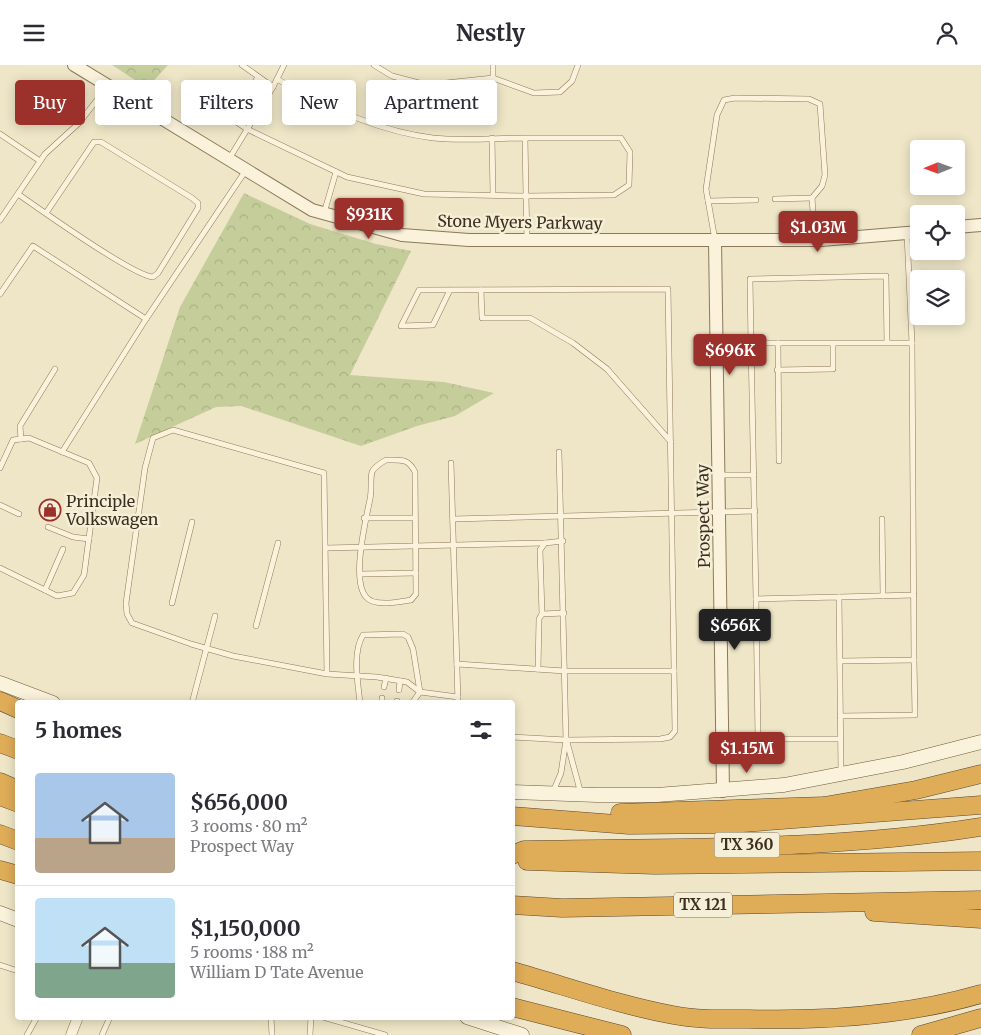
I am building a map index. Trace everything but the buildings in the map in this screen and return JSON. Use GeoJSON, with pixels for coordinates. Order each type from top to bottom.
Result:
{"type":"FeatureCollection","features":[{"type":"Feature","properties":{"kind":"highway"},"geometry":{"type":"LineString","coordinates":[[0,701],[15,708]]}},
{"type":"Feature","properties":{"kind":"highway"},"geometry":{"type":"LineString","coordinates":[[0,743],[15,749]]}},
{"type":"Feature","properties":{"kind":"highway"},"geometry":{"type":"LineString","coordinates":[[565,819],[575,815],[824,806],[916,790],[981,775]]}},
{"type":"Feature","properties":{"kind":"highway"},"geometry":{"type":"LineString","coordinates":[[0,782],[15,789]]}},
{"type":"Feature","properties":{"kind":"highway"},"geometry":{"type":"LineString","coordinates":[[0,796],[15,802]]}},
{"type":"Feature","properties":{"kind":"highway"},"geometry":{"type":"LineString","coordinates":[[515,816],[629,825],[729,824],[981,805]]}},
{"type":"Feature","properties":{"kind":"highway","name":"TX 360"},"geometry":{"type":"LineString","coordinates":[[515,854],[524,850],[832,843],[943,833],[981,827]]}},
{"type":"Feature","properties":{"kind":"highway"},"geometry":{"type":"LineString","coordinates":[[515,860],[655,865],[981,861]]}},
{"type":"Feature","properties":{"kind":"highway"},"geometry":{"type":"LineString","coordinates":[[0,863],[15,866]]}},
{"type":"Feature","properties":{"kind":"highway"},"geometry":{"type":"LineString","coordinates":[[0,870],[15,874]]}},
{"type":"Feature","properties":{"kind":"highway","name":"TX 121"},"geometry":{"type":"LineString","coordinates":[[515,905],[562,908],[981,900]]}},
{"type":"Feature","properties":{"kind":"highway"},"geometry":{"type":"LineString","coordinates":[[843,903],[870,912],[981,919]]}},
{"type":"Feature","properties":{"kind":"highway"},"geometry":{"type":"LineString","coordinates":[[515,972],[642,1009],[675,1016],[703,1019],[824,1020],[930,1007],[981,994]]}},
{"type":"Feature","properties":{"kind":"highway"},"geometry":{"type":"LineString","coordinates":[[515,983],[621,1011],[642,1009]]}},
{"type":"Feature","properties":{"kind":"highway"},"geometry":{"type":"LineString","coordinates":[[515,1008],[622,1035]]}},
{"type":"Feature","properties":{"kind":"highway"},"geometry":{"type":"LineString","coordinates":[[921,1035],[981,1018]]}},
{"type":"Feature","properties":{"kind":"main road"},"geometry":{"type":"LineString","coordinates":[[0,683],[45,700]]}},
{"type":"Feature","properties":{"kind":"main road"},"geometry":{"type":"LineString","coordinates":[[515,792],[581,795],[657,795],[784,785],[841,772],[903,762],[981,742]]}},
{"type":"Feature","properties":{"kind":"main road"},"geometry":{"type":"LineString","coordinates":[[0,913],[15,919]]}},
{"type":"Feature","properties":{"kind":"main road"},"geometry":{"type":"LineString","coordinates":[[475,1020],[490,1027],[522,1035]]}},
{"type":"Feature","properties":{"kind":"street","name":"Stone Myers Parkway"},"geometry":{"type":"LineString","coordinates":[[74,65],[96,80]]}},
{"type":"Feature","properties":{"kind":"street","name":"Stone Myers Parkway"},"geometry":{"type":"LineString","coordinates":[[170,125],[312,210],[402,235],[469,240],[715,240],[815,239],[910,232]]}},
{"type":"Feature","properties":{"kind":"street"},"geometry":{"type":"LineString","coordinates":[[965,226],[981,225]]}},
{"type":"Feature","properties":{"kind":"street","name":"Prospect Way"},"geometry":{"type":"LineString","coordinates":[[715,240],[723,791]]}},
{"type":"Feature","properties":{"kind":"street"},"geometry":{"type":"LineString","coordinates":[[71,1035],[77,1020]]}},
{"type":"Feature","properties":{"kind":"lane"},"geometry":{"type":"LineString","coordinates":[[242,65],[273,87]]}},
{"type":"Feature","properties":{"kind":"lane"},"geometry":{"type":"LineString","coordinates":[[228,160],[273,87],[284,65]]}},
{"type":"Feature","properties":{"kind":"lane"},"geometry":{"type":"LineString","coordinates":[[374,65],[392,76],[426,85],[493,78],[534,93],[560,92],[572,81],[578,65]]}},
{"type":"Feature","properties":{"kind":"lane"},"geometry":{"type":"LineString","coordinates":[[493,65],[493,78]]}},
{"type":"Feature","properties":{"kind":"lane"},"geometry":{"type":"LineString","coordinates":[[258,77],[232,119],[247,129],[347,177],[424,194],[614,195],[629,185],[630,152],[621,138],[434,138],[373,125],[314,101],[277,79]]}},
{"type":"Feature","properties":{"kind":"lane"},"geometry":{"type":"LineString","coordinates":[[715,240],[706,189],[716,115],[724,100],[735,98],[809,99],[820,104],[825,175],[822,186],[812,198],[815,239]]}},
{"type":"Feature","properties":{"kind":"lane"},"geometry":{"type":"LineString","coordinates":[[0,220],[40,161],[79,123],[95,102]]}},
{"type":"Feature","properties":{"kind":"lane"},"geometry":{"type":"LineString","coordinates":[[0,134],[40,161]]}},
{"type":"Feature","properties":{"kind":"lane"},"geometry":{"type":"LineString","coordinates":[[492,138],[493,195]]}},
{"type":"Feature","properties":{"kind":"lane"},"geometry":{"type":"LineString","coordinates":[[525,138],[527,240]]}},
{"type":"Feature","properties":{"kind":"lane"},"geometry":{"type":"LineString","coordinates":[[18,194],[46,213],[140,274],[153,277],[194,218],[198,209],[198,203],[101,142],[94,142],[86,150],[46,213]]}},
{"type":"Feature","properties":{"kind":"lane"},"geometry":{"type":"LineString","coordinates":[[62,452],[146,319],[246,170]]}},
{"type":"Feature","properties":{"kind":"lane"},"geometry":{"type":"LineString","coordinates":[[324,213],[336,172]]}},
{"type":"Feature","properties":{"kind":"lane"},"geometry":{"type":"LineString","coordinates":[[775,199],[812,198]]}},
{"type":"Feature","properties":{"kind":"lane"},"geometry":{"type":"LineString","coordinates":[[708,201],[756,200]]}},
{"type":"Feature","properties":{"kind":"lane"},"geometry":{"type":"LineString","coordinates":[[0,294],[32,246],[146,319]]}},
{"type":"Feature","properties":{"kind":"lane"},"geometry":{"type":"LineString","coordinates":[[840,716],[915,715],[913,260]]}},
{"type":"Feature","properties":{"kind":"lane"},"geometry":{"type":"LineString","coordinates":[[840,739],[758,739],[750,279],[886,276],[887,343]]}},
{"type":"Feature","properties":{"kind":"lane"},"geometry":{"type":"LineString","coordinates":[[450,290],[433,325],[400,326],[419,290],[668,289],[675,731],[670,737],[566,740],[515,737]]}},
{"type":"Feature","properties":{"kind":"lane"},"geometry":{"type":"LineString","coordinates":[[481,290],[482,318],[530,317],[572,343],[607,369],[671,443]]}},
{"type":"Feature","properties":{"kind":"lane"},"geometry":{"type":"LineString","coordinates":[[716,342],[912,343]]}},
{"type":"Feature","properties":{"kind":"lane"},"geometry":{"type":"LineString","coordinates":[[778,343],[779,461]]}},
{"type":"Feature","properties":{"kind":"lane"},"geometry":{"type":"LineString","coordinates":[[777,370],[833,369],[833,344]]}},
{"type":"Feature","properties":{"kind":"lane"},"geometry":{"type":"LineString","coordinates":[[21,439],[20,426],[55,369]]}},
{"type":"Feature","properties":{"kind":"lane"},"geometry":{"type":"LineString","coordinates":[[327,674],[324,473],[173,430],[154,438],[145,467],[127,614],[132,623],[206,648],[327,674],[386,678],[407,682],[420,692],[458,700],[450,463]]}},
{"type":"Feature","properties":{"kind":"lane"},"geometry":{"type":"LineString","coordinates":[[0,468],[14,440],[29,437],[89,463],[97,478],[84,575],[73,593],[57,596],[0,569]]}},
{"type":"Feature","properties":{"kind":"lane"},"geometry":{"type":"LineString","coordinates":[[552,794],[561,773],[566,740],[559,452]]}},
{"type":"Feature","properties":{"kind":"lane"},"geometry":{"type":"LineString","coordinates":[[386,460],[405,460],[410,463],[415,472],[416,546],[416,593],[411,601],[373,602],[366,597],[361,587],[360,547],[364,518],[370,499],[372,472],[386,460]]}},
{"type":"Feature","properties":{"kind":"lane"},"geometry":{"type":"LineString","coordinates":[[718,475],[754,475]]}},
{"type":"Feature","properties":{"kind":"lane"},"geometry":{"type":"LineString","coordinates":[[0,505],[19,514]]}},
{"type":"Feature","properties":{"kind":"lane"},"geometry":{"type":"LineString","coordinates":[[453,519],[755,511]]}},
{"type":"Feature","properties":{"kind":"lane"},"geometry":{"type":"LineString","coordinates":[[364,518],[415,518]]}},
{"type":"Feature","properties":{"kind":"lane"},"geometry":{"type":"LineString","coordinates":[[882,519],[884,596]]}},
{"type":"Feature","properties":{"kind":"lane"},"geometry":{"type":"LineString","coordinates":[[172,603],[192,522]]}},
{"type":"Feature","properties":{"kind":"lane"},"geometry":{"type":"LineString","coordinates":[[48,527],[73,537],[89,539]]}},
{"type":"Feature","properties":{"kind":"lane"},"geometry":{"type":"LineString","coordinates":[[326,547],[544,543],[562,541]]}},
{"type":"Feature","properties":{"kind":"lane"},"geometry":{"type":"LineString","coordinates":[[256,625],[278,543]]}},
{"type":"Feature","properties":{"kind":"lane"},"geometry":{"type":"LineString","coordinates":[[538,669],[539,619],[542,614],[540,550],[544,543]]}},
{"type":"Feature","properties":{"kind":"lane"},"geometry":{"type":"LineString","coordinates":[[45,590],[63,549]]}},
{"type":"Feature","properties":{"kind":"lane"},"geometry":{"type":"LineString","coordinates":[[361,574],[416,573]]}},
{"type":"Feature","properties":{"kind":"lane"},"geometry":{"type":"LineString","coordinates":[[756,599],[914,595]]}},
{"type":"Feature","properties":{"kind":"lane"},"geometry":{"type":"LineString","coordinates":[[839,597],[841,772]]}},
{"type":"Feature","properties":{"kind":"lane"},"geometry":{"type":"LineString","coordinates":[[542,614],[564,613]]}},
{"type":"Feature","properties":{"kind":"lane"},"geometry":{"type":"LineString","coordinates":[[193,700],[215,615]]}},
{"type":"Feature","properties":{"kind":"lane"},"geometry":{"type":"LineString","coordinates":[[360,700],[357,676],[359,641],[362,635],[403,634],[408,637],[413,649],[420,692],[414,700]]}},
{"type":"Feature","properties":{"kind":"lane"},"geometry":{"type":"LineString","coordinates":[[840,661],[914,660]]}},
{"type":"Feature","properties":{"kind":"lane"},"geometry":{"type":"LineString","coordinates":[[457,664],[565,671],[674,671]]}},
{"type":"Feature","properties":{"kind":"lane"},"geometry":{"type":"LineString","coordinates":[[384,687],[386,678]]}},
{"type":"Feature","properties":{"kind":"lane"},"geometry":{"type":"LineString","coordinates":[[399,690],[400,681]]}},
{"type":"Feature","properties":{"kind":"lane"},"geometry":{"type":"LineString","coordinates":[[566,740],[581,795]]}},
{"type":"Feature","properties":{"kind":"lane"},"geometry":{"type":"LineString","coordinates":[[0,965],[15,970]]}},
{"type":"Feature","properties":{"kind":"lane"},"geometry":{"type":"LineString","coordinates":[[27,1035],[35,1020]]}},
{"type":"Feature","properties":{"kind":"lane"},"geometry":{"type":"LineString","coordinates":[[102,1035],[109,1020]]}},
{"type":"Feature","properties":{"kind":"lane"},"geometry":{"type":"LineString","coordinates":[[272,1020],[272,1035]]}},
{"type":"Feature","properties":{"kind":"lane"},"geometry":{"type":"LineString","coordinates":[[310,1035],[311,1020]]}},
{"type":"Feature","properties":{"kind":"lane"},"geometry":{"type":"LineString","coordinates":[[333,1020],[384,1035]]}},
{"type":"Feature","properties":{"kind":"green space"},"geometry":{"type":"Polygon","coordinates":[[[112,65],[168,65],[154,80],[135,80],[112,65]]]}},
{"type":"Feature","properties":{"kind":"green space"},"geometry":{"type":"Polygon","coordinates":[[[244,193],[310,224],[376,244],[411,251],[350,375],[444,382],[494,393],[455,416],[417,426],[361,446],[241,406],[216,407],[135,444],[180,307],[244,193]]]}},
{"type":"Feature","properties":{"kind":"place","name":"Principle Volkswagen"},"geometry":{"type":"Point","coordinates":[50,510]}}]}
